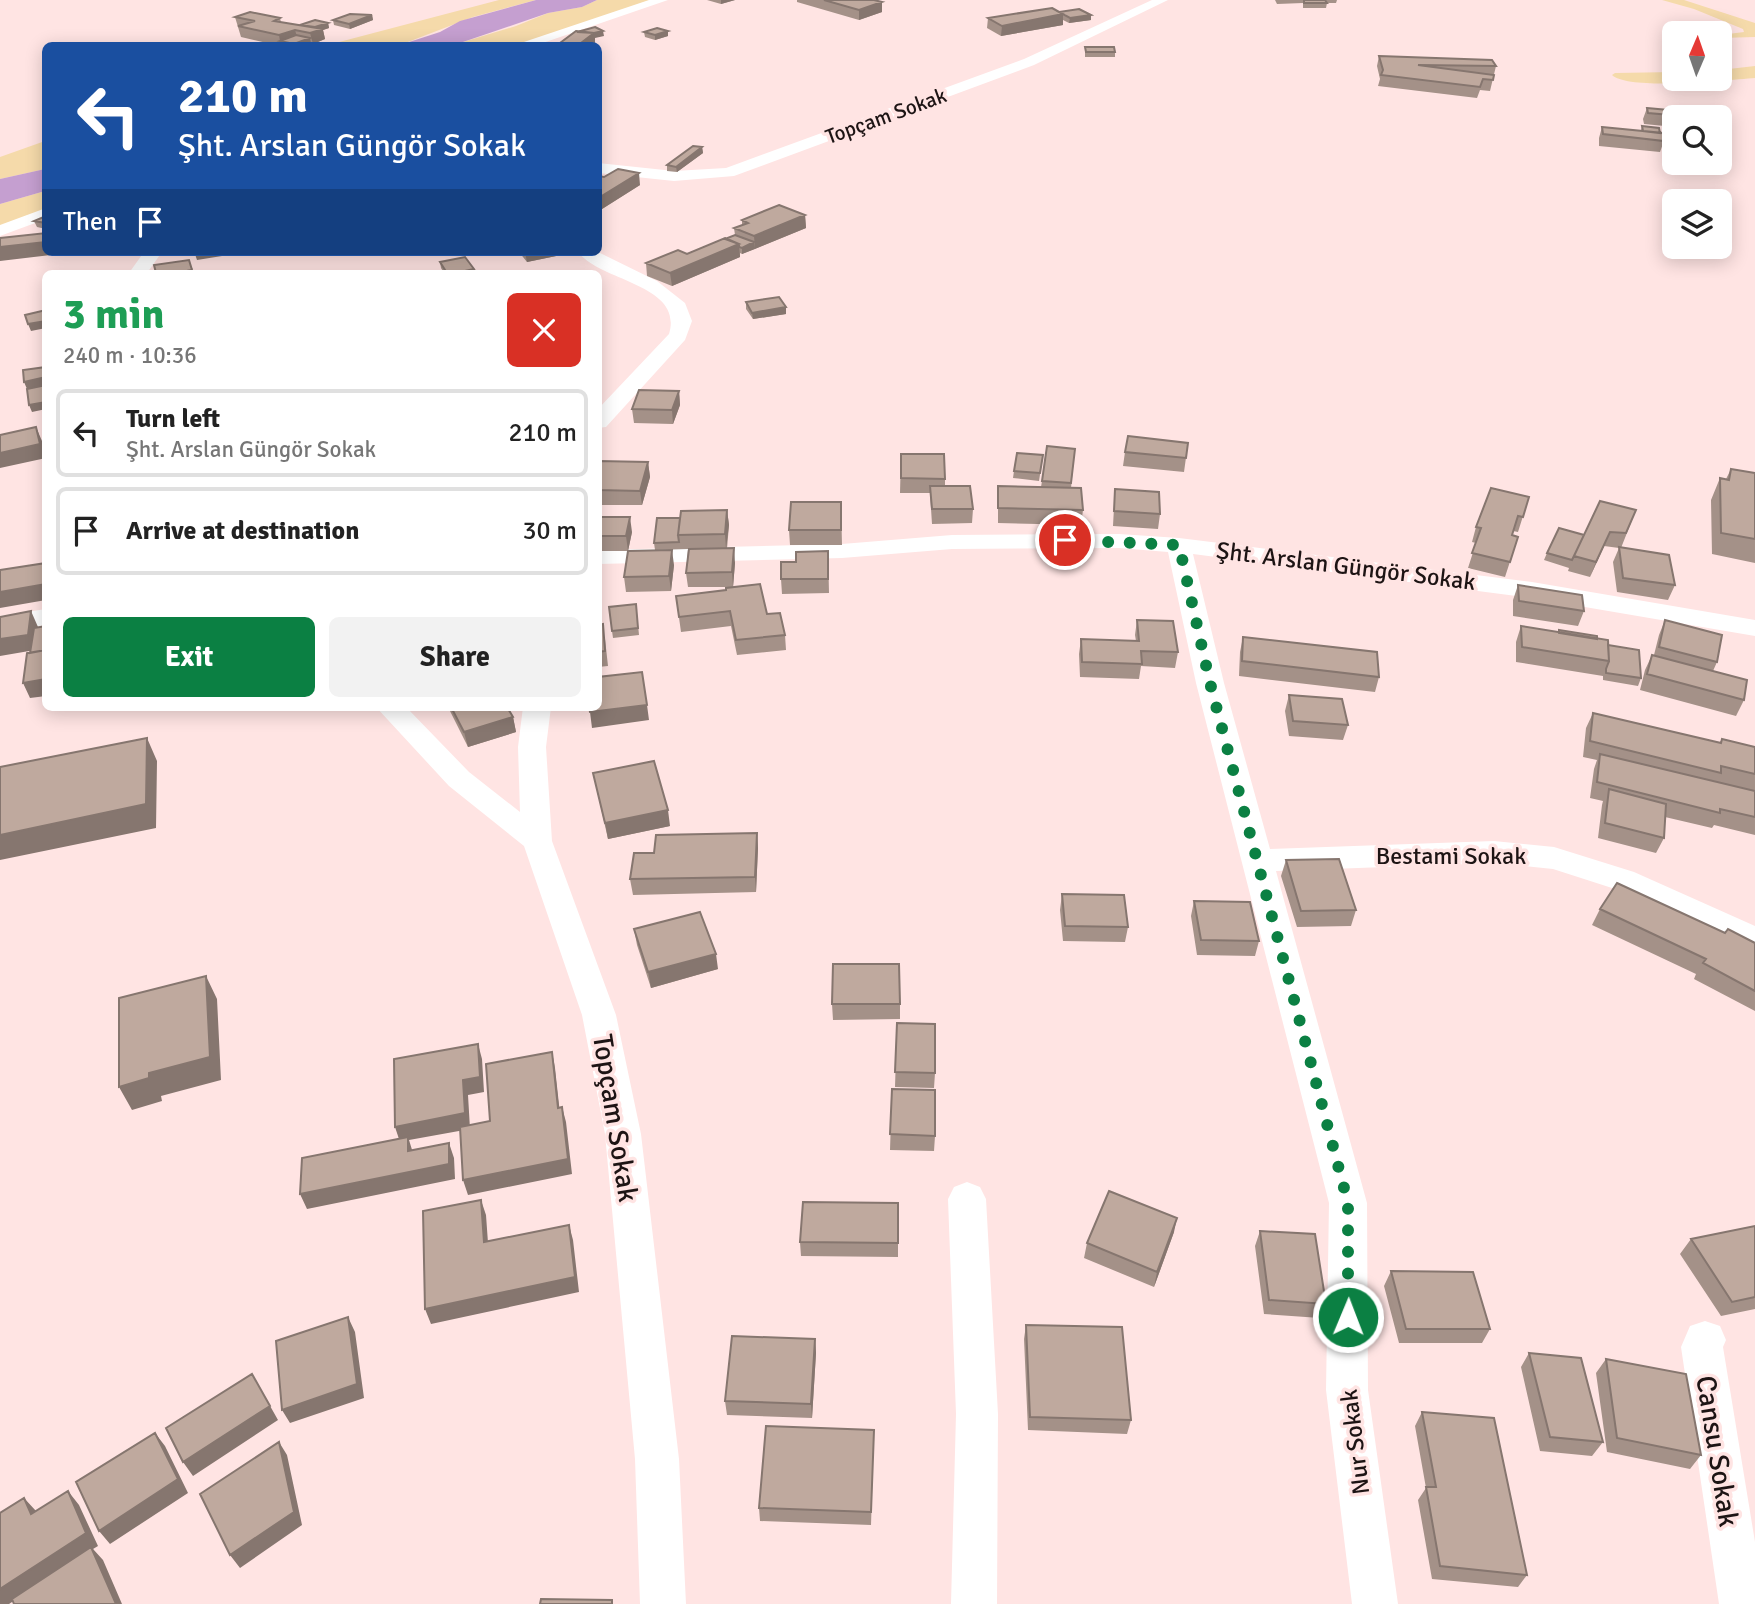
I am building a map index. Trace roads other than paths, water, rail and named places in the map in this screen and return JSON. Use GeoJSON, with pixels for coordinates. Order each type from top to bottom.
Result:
{"type":"FeatureCollection","features":[{"type":"Feature","properties":{"kind":"street"},"geometry":{"type":"LineString","coordinates":[[531,42],[662,0]]}},
{"type":"Feature","properties":{"kind":"street","name":"Topçam Sokak"},"geometry":{"type":"LineString","coordinates":[[602,168],[674,176],[728,173],[1029,62],[1161,0]]}},
{"type":"Feature","properties":{"kind":"street"},"geometry":{"type":"LineString","coordinates":[[0,232],[42,215]]}},
{"type":"Feature","properties":{"kind":"street"},"geometry":{"type":"LineString","coordinates":[[594,256],[665,294],[683,317],[683,327],[678,336],[602,418]]}},
{"type":"Feature","properties":{"kind":"street","name":"Şht. Arslan Güngör Sokak"},"geometry":{"type":"LineString","coordinates":[[602,557],[842,551],[1006,540],[1119,541],[1179,545],[1532,590],[1755,628]]}},
{"type":"Feature","properties":{"kind":"street","name":"Nur Sokak"},"geometry":{"type":"LineString","coordinates":[[1179,545],[1210,683],[1348,1203],[1347,1390],[1375,1604]]}},
{"type":"Feature","properties":{"kind":"street"},"geometry":{"type":"LineString","coordinates":[[0,624],[42,618]]}},
{"type":"Feature","properties":{"kind":"street"},"geometry":{"type":"LineString","coordinates":[[394,711],[459,779],[537,841]]}},
{"type":"Feature","properties":{"kind":"street","name":"Topçam Sokak"},"geometry":{"type":"LineString","coordinates":[[536,711],[532,747],[537,841],[599,1014],[623,1134],[657,1459],[663,1604]]}},
{"type":"Feature","properties":{"kind":"street","name":"Bestami Sokak"},"geometry":{"type":"LineString","coordinates":[[1256,860],[1494,852],[1554,858],[1623,880],[1755,940]]}},
{"type":"Feature","properties":{"kind":"street"},"geometry":{"type":"LineString","coordinates":[[967,1199],[977,1414],[974,1604]]}},
{"type":"Feature","properties":{"kind":"street","name":"Cansu Sokak"},"geometry":{"type":"LineString","coordinates":[[1705,1340],[1702,1347],[1742,1604]]}}]}
